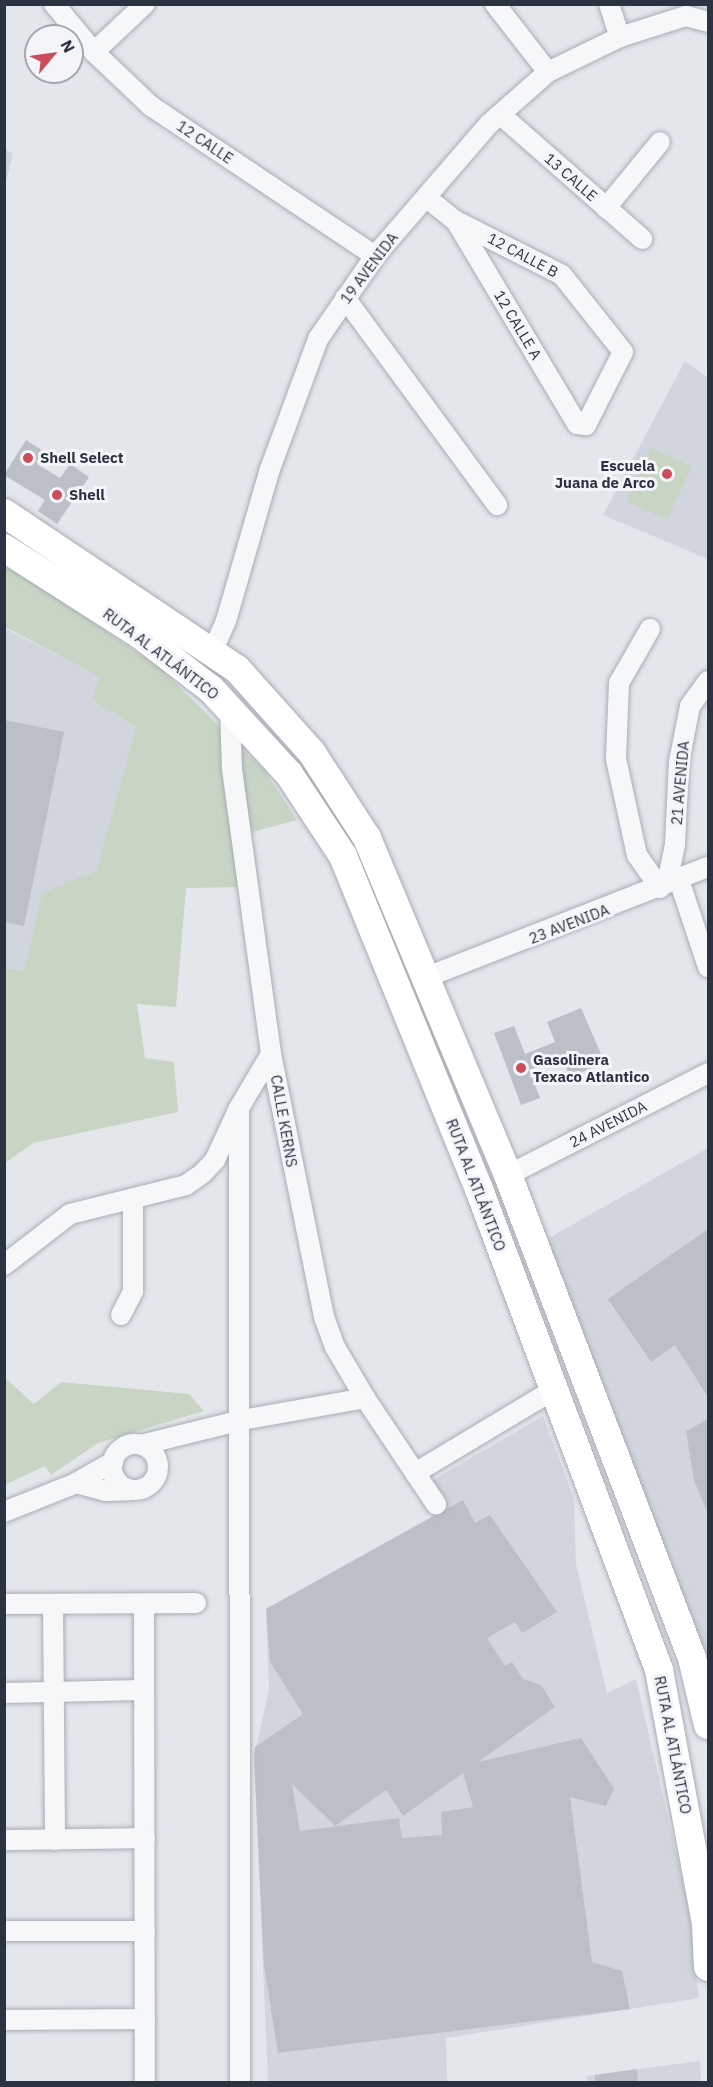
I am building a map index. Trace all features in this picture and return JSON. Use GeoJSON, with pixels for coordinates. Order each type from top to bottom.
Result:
{"type":"FeatureCollection","features":[{"type":"Feature","properties":{"kind":"highway","name":"RUTA AL ATLÁNTICO"},"geometry":{"type":"LineString","coordinates":[[4,513],[213,650],[258,691],[312,753],[367,838],[508,1174],[692,1658],[708,1725]]}},
{"type":"Feature","properties":{"kind":"highway","name":"RUTA AL ATLÁNTICO"},"geometry":{"type":"LineString","coordinates":[[4,548],[139,634],[230,707],[289,774],[343,856],[470,1167],[659,1670],[706,1923],[708,1967]]}},
{"type":"Feature","properties":{"kind":"street","name":"12 CALLE"},"geometry":{"type":"LineString","coordinates":[[54,4],[94,51],[151,106],[375,256]]}},
{"type":"Feature","properties":{"kind":"street"},"geometry":{"type":"LineString","coordinates":[[94,51],[145,4]]}},
{"type":"Feature","properties":{"kind":"street"},"geometry":{"type":"LineString","coordinates":[[495,4],[548,72]]}},
{"type":"Feature","properties":{"kind":"street"},"geometry":{"type":"LineString","coordinates":[[609,4],[620,37]]}},
{"type":"Feature","properties":{"kind":"street"},"geometry":{"type":"LineString","coordinates":[[686,10],[708,22]]}},
{"type":"Feature","properties":{"kind":"street","name":"19 AVENIDA"},"geometry":{"type":"LineString","coordinates":[[213,650],[226,621],[270,469],[318,339],[375,256],[489,124],[548,72],[620,37],[686,10]]}},
{"type":"Feature","properties":{"kind":"street","name":"13 CALLE"},"geometry":{"type":"LineString","coordinates":[[501,115],[642,239]]}},
{"type":"Feature","properties":{"kind":"street"},"geometry":{"type":"LineString","coordinates":[[606,208],[660,142]]}},
{"type":"Feature","properties":{"kind":"street"},"geometry":{"type":"LineString","coordinates":[[426,197],[456,221]]}},
{"type":"Feature","properties":{"kind":"street","name":"12 CALLE B"},"geometry":{"type":"LineString","coordinates":[[456,221],[562,275],[623,356],[586,425],[581,426]]}},
{"type":"Feature","properties":{"kind":"street","name":"12 CALLE A"},"geometry":{"type":"LineString","coordinates":[[456,221],[581,426]]}},
{"type":"Feature","properties":{"kind":"street"},"geometry":{"type":"LineString","coordinates":[[345,298],[496,505]]}},
{"type":"Feature","properties":{"kind":"street"},"geometry":{"type":"LineString","coordinates":[[650,629],[619,684],[616,759],[637,855],[660,888]]}},
{"type":"Feature","properties":{"kind":"street","name":"21 AVENIDA"},"geometry":{"type":"LineString","coordinates":[[660,888],[669,873],[675,844],[679,762],[690,706],[708,681]]}},
{"type":"Feature","properties":{"kind":"street","name":"CALLE KERNS"},"geometry":{"type":"LineString","coordinates":[[230,707],[232,769],[271,1054],[324,1317],[335,1347],[365,1398],[436,1504]]}},
{"type":"Feature","properties":{"kind":"street","name":"23 AVENIDA"},"geometry":{"type":"LineString","coordinates":[[427,977],[660,888],[708,867]]}},
{"type":"Feature","properties":{"kind":"street"},"geometry":{"type":"LineString","coordinates":[[679,880],[708,967]]}},
{"type":"Feature","properties":{"kind":"street"},"geometry":{"type":"LineString","coordinates":[[4,1265],[70,1214],[186,1185],[202,1174],[214,1160],[239,1108],[271,1054]]}},
{"type":"Feature","properties":{"kind":"street","name":"24 AVENIDA"},"geometry":{"type":"LineString","coordinates":[[508,1174],[708,1073]]}},
{"type":"Feature","properties":{"kind":"street"},"geometry":{"type":"LineString","coordinates":[[239,1108],[242,1420],[240,2082]]}},
{"type":"Feature","properties":{"kind":"street"},"geometry":{"type":"LineString","coordinates":[[121,1315],[133,1291],[133,1199]]}},
{"type":"Feature","properties":{"kind":"street"},"geometry":{"type":"LineString","coordinates":[[416,1473],[553,1390]]}},
{"type":"Feature","properties":{"kind":"street"},"geometry":{"type":"LineString","coordinates":[[4,1512],[76,1482],[112,1462],[123,1447],[176,1438],[242,1420],[365,1398]]}},
{"type":"Feature","properties":{"kind":"street"},"geometry":{"type":"LineString","coordinates":[[76,1482],[106,1491],[147,1487],[158,1473],[176,1438]]}},
{"type":"Feature","properties":{"kind":"street"},"geometry":{"type":"LineString","coordinates":[[141,1445],[155,1456],[158,1473]]}},
{"type":"Feature","properties":{"kind":"street"},"geometry":{"type":"LineString","coordinates":[[112,1462],[116,1479],[130,1490]]}},
{"type":"Feature","properties":{"kind":"street"},"geometry":{"type":"LineString","coordinates":[[4,1604],[196,1604]]}},
{"type":"Feature","properties":{"kind":"street"},"geometry":{"type":"LineString","coordinates":[[53,1604],[55,1840]]}},
{"type":"Feature","properties":{"kind":"street"},"geometry":{"type":"LineString","coordinates":[[144,1604],[145,2082]]}},
{"type":"Feature","properties":{"kind":"street"},"geometry":{"type":"LineString","coordinates":[[4,1693],[144,1690]]}},
{"type":"Feature","properties":{"kind":"street"},"geometry":{"type":"LineString","coordinates":[[4,1840],[145,1838]]}},
{"type":"Feature","properties":{"kind":"street"},"geometry":{"type":"LineString","coordinates":[[4,1931],[145,1931]]}},
{"type":"Feature","properties":{"kind":"street"},"geometry":{"type":"LineString","coordinates":[[4,2020],[145,2019]]}},
{"type":"Feature","properties":{"kind":"shaded area"},"geometry":{"type":"Polygon","coordinates":[[[4,150],[13,153],[5,186],[4,150]]]}},
{"type":"Feature","properties":{"kind":"shaded area","name":"Escuela Juana de Arco"},"geometry":{"type":"Polygon","coordinates":[[[685,361],[708,378],[708,559],[603,515],[685,361]]]}},
{"type":"Feature","properties":{"kind":"shaded area"},"geometry":{"type":"Polygon","coordinates":[[[4,628],[101,677],[92,699],[136,727],[96,871],[42,894],[24,971],[5,968],[4,628]]]}},
{"type":"Feature","properties":{"kind":"shaded area"},"geometry":{"type":"Polygon","coordinates":[[[708,1148],[708,1685],[540,1243],[708,1148]]]}},
{"type":"Feature","properties":{"kind":"shaded area"},"geometry":{"type":"Polygon","coordinates":[[[543,1416],[574,1499],[576,1564],[607,1693],[636,1679],[688,1904],[699,1998],[446,2038],[447,2082],[268,2082],[254,1756],[269,1690],[266,1609],[447,1508],[431,1481],[543,1416]]]}},
{"type":"Feature","properties":{"kind":"shaded area"},"geometry":{"type":"Polygon","coordinates":[[[700,2061],[701,2082],[587,2082],[586,2076],[700,2061]]]}},
{"type":"Feature","properties":{"kind":"green space"},"geometry":{"type":"Polygon","coordinates":[[[651,448],[692,466],[667,520],[626,501],[651,448]]]}},
{"type":"Feature","properties":{"kind":"green space"},"geometry":{"type":"Polygon","coordinates":[[[4,562],[160,668],[264,770],[297,820],[237,836],[243,887],[186,888],[176,1007],[137,1004],[145,1058],[174,1062],[178,1112],[33,1143],[5,1163],[5,968],[24,971],[42,893],[96,871],[136,727],[91,699],[100,677],[5,627],[4,562]]]}},
{"type":"Feature","properties":{"kind":"green space"},"geometry":{"type":"Polygon","coordinates":[[[4,1377],[34,1404],[61,1382],[189,1394],[204,1411],[98,1443],[51,1475],[45,1466],[5,1485],[4,1377]]]}},
{"type":"Feature","properties":{"kind":"building","name":"Shell"},"geometry":{"type":"Polygon","coordinates":[[[26,440],[45,452],[37,464],[60,478],[70,464],[89,477],[57,524],[38,511],[45,500],[4,475],[26,440]]]}},
{"type":"Feature","properties":{"kind":"building"},"geometry":{"type":"Polygon","coordinates":[[[4,720],[64,732],[24,926],[4,922],[4,720]]]}},
{"type":"Feature","properties":{"kind":"building"},"geometry":{"type":"Polygon","coordinates":[[[581,1008],[605,1063],[570,1077],[562,1058],[529,1070],[540,1098],[521,1105],[494,1033],[514,1026],[525,1054],[555,1042],[547,1022],[581,1008]]]}},
{"type":"Feature","properties":{"kind":"building"},"geometry":{"type":"Polygon","coordinates":[[[708,1229],[708,1397],[675,1345],[651,1362],[608,1299],[708,1229]]]}},
{"type":"Feature","properties":{"kind":"building"},"geometry":{"type":"Polygon","coordinates":[[[708,1419],[708,1514],[694,1480],[686,1431],[708,1419]]]}},
{"type":"Feature","properties":{"kind":"building"},"geometry":{"type":"Polygon","coordinates":[[[463,1500],[475,1523],[490,1515],[557,1612],[522,1633],[515,1622],[487,1638],[505,1666],[512,1662],[523,1679],[541,1685],[555,1707],[478,1762],[581,1738],[614,1789],[606,1806],[570,1797],[592,1962],[622,1971],[630,2009],[278,2053],[264,1966],[254,1756],[255,1747],[303,1714],[270,1662],[266,1609],[463,1500]],[[463,1773],[403,1816],[386,1790],[335,1826],[292,1784],[300,1831],[399,1818],[402,1838],[442,1835],[441,1812],[473,1807],[463,1773]]]}},
{"type":"Feature","properties":{"kind":"building"},"geometry":{"type":"Polygon","coordinates":[[[637,2069],[638,2082],[595,2082],[595,2075],[637,2069]]]}},
{"type":"Feature","properties":{"kind":"place","name":"Shell Select"},"geometry":{"type":"Point","coordinates":[28,458]}},
{"type":"Feature","properties":{"kind":"place","name":"Escuela Juana de Arco"},"geometry":{"type":"Point","coordinates":[667,474]}},
{"type":"Feature","properties":{"kind":"place","name":"Shell"},"geometry":{"type":"Point","coordinates":[57,495]}},
{"type":"Feature","properties":{"kind":"place","name":"Gasolinera Texaco Atlantico"},"geometry":{"type":"Point","coordinates":[521,1068]}}]}
